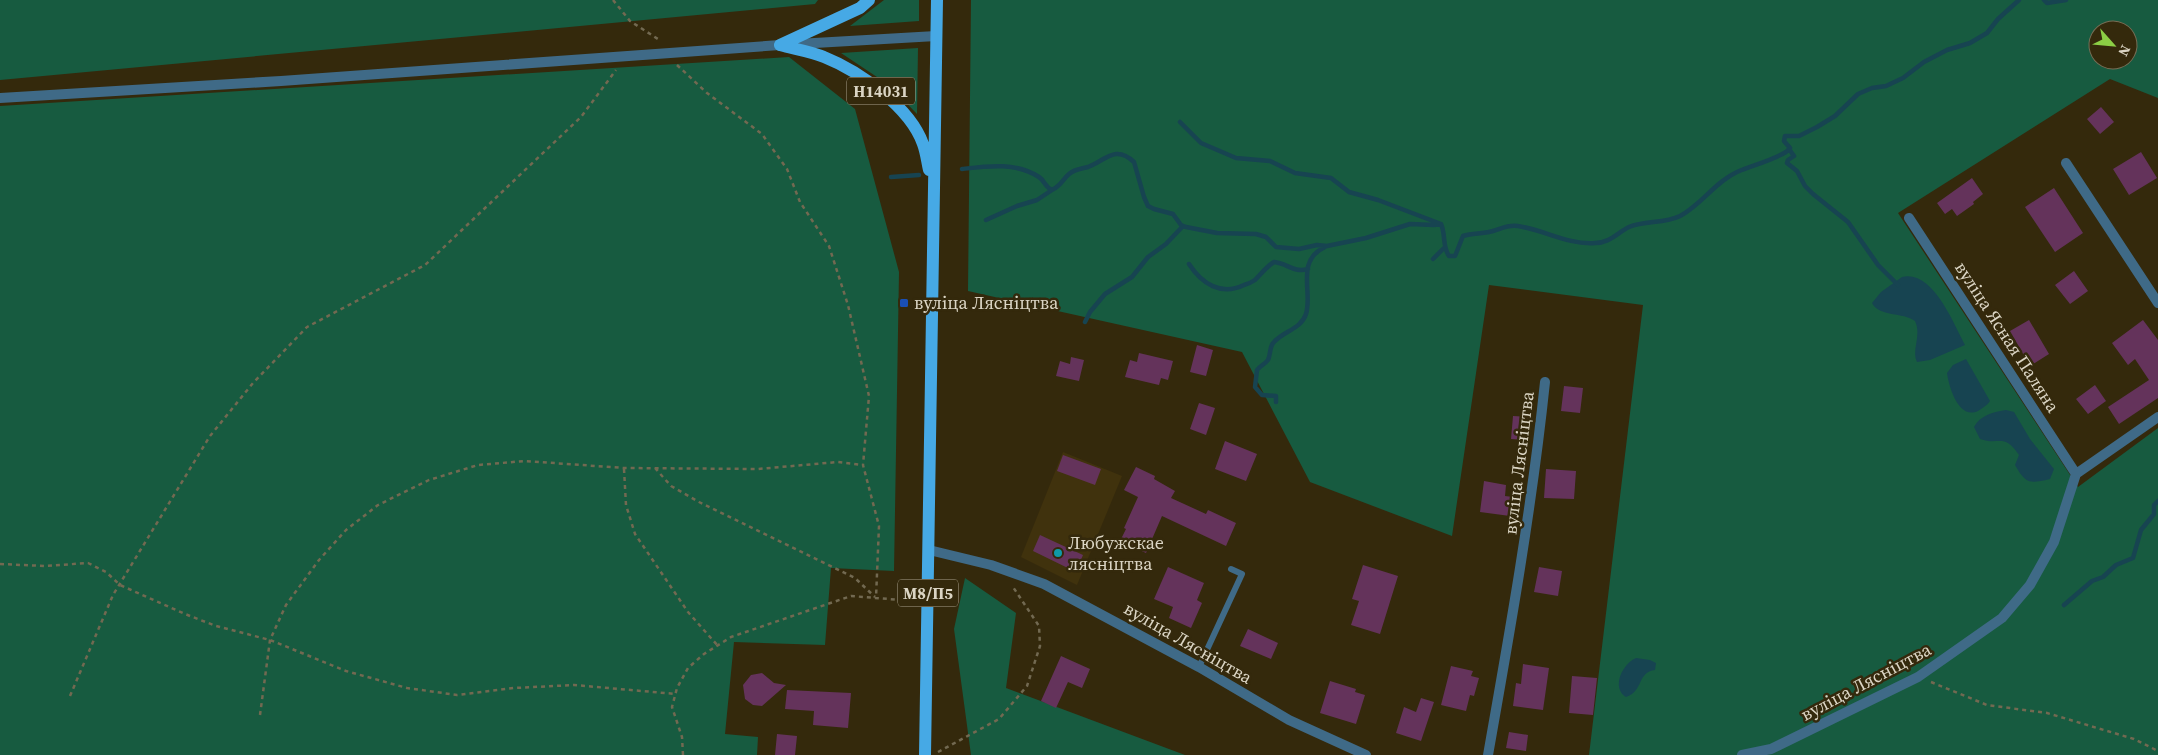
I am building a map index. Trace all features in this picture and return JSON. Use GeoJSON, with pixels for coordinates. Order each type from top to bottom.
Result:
{"type":"FeatureCollection","features":[{"type":"Feature","properties":{"kind":"main road","name":"Н14031"},"geometry":{"type":"LineString","coordinates":[[780,45],[860,8],[869,0]]}},
{"type":"Feature","properties":{"kind":"main road","name":"М8/П5"},"geometry":{"type":"LineString","coordinates":[[925,755],[937,0]]}},
{"type":"Feature","properties":{"kind":"main road","name":"Н14031"},"geometry":{"type":"LineString","coordinates":[[780,45],[822,56],[839,63],[880,90],[908,119],[923,142],[934,188]]}},
{"type":"Feature","properties":{"kind":"street","name":"Н14031"},"geometry":{"type":"LineString","coordinates":[[0,98],[936,36]]}},
{"type":"Feature","properties":{"kind":"street"},"geometry":{"type":"LineString","coordinates":[[2066,163],[2158,303]]}},
{"type":"Feature","properties":{"kind":"street","name":"вуліца Ясная Паляна"},"geometry":{"type":"LineString","coordinates":[[1909,218],[2076,474]]}},
{"type":"Feature","properties":{"kind":"street","name":"вуліца Лясніцтва"},"geometry":{"type":"LineString","coordinates":[[1488,755],[1516,599],[1536,471],[1546,382]]}},
{"type":"Feature","properties":{"kind":"street"},"geometry":{"type":"LineString","coordinates":[[2076,474],[2158,417]]}},
{"type":"Feature","properties":{"kind":"street","name":"вуліца Лясніцтва"},"geometry":{"type":"LineString","coordinates":[[1742,755],[1771,749],[1918,677],[2002,618],[2030,585],[2054,542],[2076,474]]}},
{"type":"Feature","properties":{"kind":"street","name":"вуліца Лясніцтва"},"geometry":{"type":"LineString","coordinates":[[929,550],[991,565],[1028,577],[1069,596],[1200,667],[1288,720],[1366,755]]}},
{"type":"Feature","properties":{"kind":"lane"},"geometry":{"type":"LineString","coordinates":[[1200,667],[1242,574],[1231,569]]}},
{"type":"Feature","properties":{"kind":"path"},"geometry":{"type":"LineString","coordinates":[[613,0],[630,21],[661,41],[666,54],[706,93],[762,134],[787,169],[800,202],[829,246],[848,305],[869,396],[863,465],[879,526],[876,598]]}},
{"type":"Feature","properties":{"kind":"path"},"geometry":{"type":"LineString","coordinates":[[70,696],[113,595],[210,436],[260,376],[307,327],[424,265],[581,117],[626,57]]}},
{"type":"Feature","properties":{"kind":"path"},"geometry":{"type":"LineString","coordinates":[[260,715],[270,640],[286,605],[319,560],[346,530],[378,505],[429,480],[478,465],[525,461],[624,468],[758,469],[838,462],[863,465]]}},
{"type":"Feature","properties":{"kind":"path"},"geometry":{"type":"LineString","coordinates":[[624,468],[626,505],[635,534],[688,612],[718,646]]}},
{"type":"Feature","properties":{"kind":"path"},"geometry":{"type":"LineString","coordinates":[[655,468],[671,486],[699,502],[854,578],[876,598]]}},
{"type":"Feature","properties":{"kind":"path"},"geometry":{"type":"LineString","coordinates":[[0,564],[45,566],[88,563],[106,572],[120,585],[216,626],[270,640],[346,671],[406,688],[457,695],[514,688],[574,685],[676,694]]}},
{"type":"Feature","properties":{"kind":"path"},"geometry":{"type":"LineString","coordinates":[[932,755],[999,719],[1027,686],[1040,646],[1040,626],[1030,609],[1009,583]]}},
{"type":"Feature","properties":{"kind":"path"},"geometry":{"type":"LineString","coordinates":[[683,755],[682,737],[672,706],[676,694],[688,668],[704,654],[731,637],[851,596],[928,602]]}},
{"type":"Feature","properties":{"kind":"path"},"geometry":{"type":"LineString","coordinates":[[1918,677],[1987,705],[2047,713],[2134,739],[2158,751]]}},
{"type":"Feature","properties":{"kind":"shaded area","name":"Любужскае лясніцтва"},"geometry":{"type":"Polygon","coordinates":[[[1063,452],[1122,476],[1077,585],[1021,557],[1063,452]]]}},
{"type":"Feature","properties":{"kind":"green space"},"geometry":{"type":"Polygon","coordinates":[[[0,0],[818,0],[815,4],[0,80],[0,0]]]}},
{"type":"Feature","properties":{"kind":"green space"},"geometry":{"type":"Polygon","coordinates":[[[884,0],[919,0],[919,21],[850,26],[884,0]]]}},
{"type":"Feature","properties":{"kind":"green space"},"geometry":{"type":"Polygon","coordinates":[[[971,0],[2158,0],[2158,98],[2110,79],[1898,213],[2078,487],[2158,428],[2158,755],[1589,755],[1643,305],[1489,285],[1452,536],[1310,482],[1242,352],[968,291],[971,0]]]}},
{"type":"Feature","properties":{"kind":"green space"},"geometry":{"type":"Polygon","coordinates":[[[918,48],[917,114],[889,85],[841,53],[918,48]]]}},
{"type":"Feature","properties":{"kind":"green space"},"geometry":{"type":"Polygon","coordinates":[[[789,57],[855,109],[899,272],[894,571],[831,568],[825,645],[734,642],[725,734],[758,737],[757,755],[0,755],[0,106],[789,57]]]}},
{"type":"Feature","properties":{"kind":"green space"},"geometry":{"type":"Polygon","coordinates":[[[965,578],[1016,613],[1006,688],[1185,755],[971,755],[954,629],[965,578]]]}},
{"type":"Feature","properties":{"kind":"water"},"geometry":{"type":"Polygon","coordinates":[[[1902,277],[1913,277],[1923,282],[1932,290],[1941,300],[1965,345],[1930,360],[1917,362],[1915,357],[1917,327],[1915,321],[1880,310],[1872,303],[1881,292],[1902,277]]]}},
{"type":"Feature","properties":{"kind":"water"},"geometry":{"type":"Polygon","coordinates":[[[1966,359],[1990,401],[1986,406],[1971,413],[1960,407],[1956,401],[1947,373],[1953,365],[1966,359]]]}},
{"type":"Feature","properties":{"kind":"water"},"geometry":{"type":"Polygon","coordinates":[[[2006,410],[2014,412],[2030,439],[2054,469],[2050,479],[2033,482],[2025,479],[2015,465],[2019,455],[2014,448],[2005,442],[1980,439],[1974,427],[1977,423],[1988,415],[2006,410]]]}},
{"type":"Feature","properties":{"kind":"water"},"geometry":{"type":"Polygon","coordinates":[[[1636,658],[1656,663],[1655,670],[1645,674],[1636,691],[1626,697],[1619,688],[1620,676],[1626,665],[1636,658]]]}},
{"type":"Feature","properties":{"kind":"building"},"geometry":{"type":"Polygon","coordinates":[[[2101,107],[2114,122],[2100,134],[2087,119],[2101,107]]]}},
{"type":"Feature","properties":{"kind":"building"},"geometry":{"type":"Polygon","coordinates":[[[2141,152],[2157,178],[2129,195],[2113,169],[2141,152]]]}},
{"type":"Feature","properties":{"kind":"building"},"geometry":{"type":"Polygon","coordinates":[[[1972,178],[1983,194],[1973,202],[1974,204],[1957,216],[1952,209],[1945,214],[1937,203],[1972,178]]]}},
{"type":"Feature","properties":{"kind":"building"},"geometry":{"type":"Polygon","coordinates":[[[2054,188],[2083,233],[2055,252],[2025,207],[2054,188]]]}},
{"type":"Feature","properties":{"kind":"building"},"geometry":{"type":"Polygon","coordinates":[[[2074,271],[2088,291],[2070,304],[2055,285],[2074,271]]]}},
{"type":"Feature","properties":{"kind":"building"},"geometry":{"type":"Polygon","coordinates":[[[2029,320],[2049,354],[2030,366],[2010,331],[2029,320]]]}},
{"type":"Feature","properties":{"kind":"building"},"geometry":{"type":"Polygon","coordinates":[[[2143,320],[2158,340],[2158,398],[2119,424],[2108,407],[2149,380],[2135,359],[2128,365],[2112,343],[2143,320]]]}},
{"type":"Feature","properties":{"kind":"building"},"geometry":{"type":"Polygon","coordinates":[[[1197,345],[1213,350],[1206,376],[1190,372],[1197,345]]]}},
{"type":"Feature","properties":{"kind":"building"},"geometry":{"type":"Polygon","coordinates":[[[1139,353],[1173,361],[1168,380],[1161,378],[1159,385],[1125,377],[1130,360],[1137,362],[1139,353]]]}},
{"type":"Feature","properties":{"kind":"building"},"geometry":{"type":"Polygon","coordinates":[[[1071,357],[1084,360],[1079,381],[1056,376],[1060,361],[1070,364],[1071,357]]]}},
{"type":"Feature","properties":{"kind":"building"},"geometry":{"type":"Polygon","coordinates":[[[2095,385],[2106,401],[2088,414],[2076,399],[2095,385]]]}},
{"type":"Feature","properties":{"kind":"building"},"geometry":{"type":"Polygon","coordinates":[[[1564,386],[1583,388],[1580,413],[1561,411],[1564,386]]]}},
{"type":"Feature","properties":{"kind":"building"},"geometry":{"type":"Polygon","coordinates":[[[1199,403],[1215,408],[1206,435],[1190,429],[1199,403]]]}},
{"type":"Feature","properties":{"kind":"building"},"geometry":{"type":"Polygon","coordinates":[[[1513,416],[1528,417],[1526,440],[1511,439],[1513,416]]]}},
{"type":"Feature","properties":{"kind":"building"},"geometry":{"type":"Polygon","coordinates":[[[1225,441],[1257,454],[1246,481],[1215,469],[1225,441]]]}},
{"type":"Feature","properties":{"kind":"building"},"geometry":{"type":"Polygon","coordinates":[[[1063,455],[1101,469],[1095,485],[1057,471],[1063,455]]]}},
{"type":"Feature","properties":{"kind":"building"},"geometry":{"type":"Polygon","coordinates":[[[1136,467],[1155,476],[1154,479],[1175,491],[1171,498],[1206,514],[1208,510],[1236,523],[1226,546],[1162,516],[1146,553],[1120,541],[1138,497],[1124,490],[1136,467]]]}},
{"type":"Feature","properties":{"kind":"building"},"geometry":{"type":"Polygon","coordinates":[[[1546,469],[1576,471],[1574,499],[1544,498],[1546,469]]]}},
{"type":"Feature","properties":{"kind":"building"},"geometry":{"type":"Polygon","coordinates":[[[1484,481],[1506,485],[1505,496],[1513,497],[1510,516],[1480,512],[1484,481]]]}},
{"type":"Feature","properties":{"kind":"building","name":"Любужскае лясніцтва"},"geometry":{"type":"Polygon","coordinates":[[[1040,535],[1083,555],[1076,572],[1033,551],[1040,535]]]}},
{"type":"Feature","properties":{"kind":"building"},"geometry":{"type":"Polygon","coordinates":[[[1363,565],[1398,576],[1380,634],[1351,625],[1359,601],[1352,599],[1363,565]]]}},
{"type":"Feature","properties":{"kind":"building"},"geometry":{"type":"Polygon","coordinates":[[[1168,567],[1204,583],[1197,600],[1202,603],[1191,628],[1169,618],[1173,607],[1154,599],[1168,567]]]}},
{"type":"Feature","properties":{"kind":"building"},"geometry":{"type":"Polygon","coordinates":[[[1539,567],[1562,571],[1558,596],[1534,592],[1539,567]]]}},
{"type":"Feature","properties":{"kind":"building"},"geometry":{"type":"Polygon","coordinates":[[[1248,629],[1278,643],[1271,659],[1240,646],[1248,629]]]}},
{"type":"Feature","properties":{"kind":"building"},"geometry":{"type":"Polygon","coordinates":[[[1061,656],[1090,669],[1082,688],[1068,682],[1056,708],[1041,701],[1061,656]]]}},
{"type":"Feature","properties":{"kind":"building"},"geometry":{"type":"Polygon","coordinates":[[[1523,664],[1549,668],[1543,710],[1513,706],[1516,683],[1521,684],[1523,664]]]}},
{"type":"Feature","properties":{"kind":"building"},"geometry":{"type":"Polygon","coordinates":[[[1451,666],[1473,671],[1471,676],[1479,678],[1474,696],[1470,695],[1466,711],[1441,705],[1451,666]]]}},
{"type":"Feature","properties":{"kind":"building"},"geometry":{"type":"Polygon","coordinates":[[[762,673],[774,683],[786,685],[762,706],[753,705],[745,699],[743,685],[751,675],[762,673]]]}},
{"type":"Feature","properties":{"kind":"building"},"geometry":{"type":"Polygon","coordinates":[[[1572,676],[1597,678],[1593,715],[1569,713],[1572,676]]]}},
{"type":"Feature","properties":{"kind":"building"},"geometry":{"type":"Polygon","coordinates":[[[1330,681],[1356,689],[1355,692],[1365,695],[1356,724],[1320,713],[1330,681]]]}},
{"type":"Feature","properties":{"kind":"building"},"geometry":{"type":"Polygon","coordinates":[[[787,690],[851,693],[848,728],[813,725],[814,711],[785,709],[787,690]]]}},
{"type":"Feature","properties":{"kind":"building"},"geometry":{"type":"Polygon","coordinates":[[[1421,698],[1434,702],[1421,741],[1396,733],[1404,707],[1416,712],[1421,698]]]}},
{"type":"Feature","properties":{"kind":"building"},"geometry":{"type":"Polygon","coordinates":[[[1509,732],[1528,735],[1526,751],[1506,748],[1509,732]]]}},
{"type":"Feature","properties":{"kind":"building"},"geometry":{"type":"Polygon","coordinates":[[[777,734],[797,736],[795,755],[775,755],[777,734]]]}},
{"type":"Feature","properties":{"kind":"waterway"},"geometry":{"type":"LineString","coordinates":[[962,169],[1002,166],[1021,169],[1039,177],[1052,190],[1058,187],[1074,171],[1088,167],[1110,156],[1121,154],[1134,162],[1148,206],[1173,214],[1181,225],[1186,227],[1217,233],[1256,234],[1266,237],[1276,247],[1299,249],[1317,245],[1327,246],[1366,238],[1410,224],[1441,224],[1449,256],[1455,256],[1463,236],[1510,226],[1528,228],[1575,242],[1600,243],[1609,240],[1629,227],[1680,216],[1729,176],[1786,152],[1790,148],[1784,141],[1785,136],[1799,136],[1817,127],[1835,116],[1858,94],[1872,88],[1886,86],[1903,78],[1924,62],[1947,50],[1970,43],[1987,33],[1998,19],[2019,0]]}},
{"type":"Feature","properties":{"kind":"waterway"},"geometry":{"type":"LineString","coordinates":[[2044,0],[2047,3],[2066,0]]}},
{"type":"Feature","properties":{"kind":"waterway"},"geometry":{"type":"LineString","coordinates":[[1180,122],[1201,143],[1236,158],[1270,161],[1295,173],[1331,178],[1349,192],[1378,200],[1441,224]]}},
{"type":"Feature","properties":{"kind":"waterway"},"geometry":{"type":"LineString","coordinates":[[1789,149],[1794,156],[1787,163],[1797,171],[1805,186],[1848,222],[1878,265],[1898,285]]}},
{"type":"Feature","properties":{"kind":"waterway"},"geometry":{"type":"LineString","coordinates":[[891,177],[919,175]]}},
{"type":"Feature","properties":{"kind":"waterway"},"geometry":{"type":"LineString","coordinates":[[986,220],[1017,206],[1037,200],[1052,190]]}},
{"type":"Feature","properties":{"kind":"waterway"},"geometry":{"type":"LineString","coordinates":[[1085,322],[1090,312],[1105,294],[1132,277],[1148,257],[1166,244],[1183,226]]}},
{"type":"Feature","properties":{"kind":"waterway"},"geometry":{"type":"LineString","coordinates":[[1276,402],[1276,396],[1262,395],[1255,387],[1257,370],[1268,360],[1271,346],[1274,342],[1304,319],[1308,305],[1307,278],[1310,260],[1325,247]]}},
{"type":"Feature","properties":{"kind":"waterway"},"geometry":{"type":"LineString","coordinates":[[1433,259],[1444,248]]}},
{"type":"Feature","properties":{"kind":"waterway"},"geometry":{"type":"LineString","coordinates":[[1189,264],[1206,282],[1213,286],[1228,289],[1236,288],[1255,280],[1274,262],[1298,270],[1308,269]]}},
{"type":"Feature","properties":{"kind":"waterway"},"geometry":{"type":"LineString","coordinates":[[2064,605],[2092,581],[2103,577],[2116,565],[2133,558],[2141,530],[2154,514],[2154,505],[2158,501]]}},
{"type":"Feature","properties":{"kind":"place","name":"вуліца Лясніцтва"},"geometry":{"type":"Point","coordinates":[904,303]}},
{"type":"Feature","properties":{"kind":"place","name":"Любужскае лясніцтва"},"geometry":{"type":"Point","coordinates":[1058,553]}}]}
